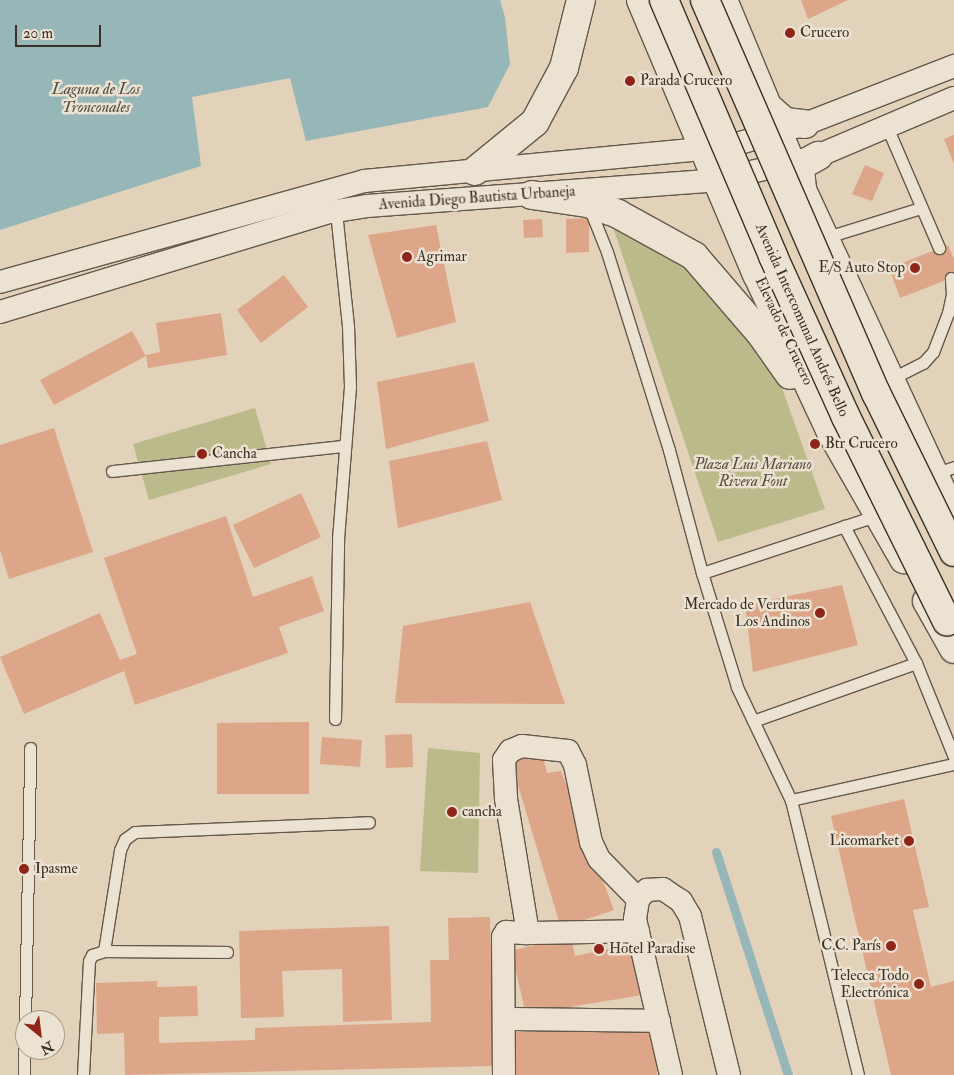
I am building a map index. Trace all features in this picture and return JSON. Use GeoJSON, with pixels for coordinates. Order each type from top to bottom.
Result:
{"type":"FeatureCollection","features":[{"type":"Feature","properties":{"kind":"main road"},"geometry":{"type":"LineString","coordinates":[[475,171],[535,122],[564,68],[581,0]]}},
{"type":"Feature","properties":{"kind":"main road","name":"Elevado de Crucero"},"geometry":{"type":"LineString","coordinates":[[641,0],[706,149],[756,274],[830,430],[954,649]]}},
{"type":"Feature","properties":{"kind":"main road","name":"Avenida Intercomunal Andrés Bello"},"geometry":{"type":"LineString","coordinates":[[664,0],[777,265],[846,417],[951,628]]}},
{"type":"Feature","properties":{"kind":"main road"},"geometry":{"type":"LineString","coordinates":[[705,0],[876,393],[954,552]]}},
{"type":"Feature","properties":{"kind":"main road"},"geometry":{"type":"LineString","coordinates":[[723,0],[802,190],[889,380],[944,471],[954,518]]}},
{"type":"Feature","properties":{"kind":"main road"},"geometry":{"type":"LineString","coordinates":[[774,120],[805,124]]}},
{"type":"Feature","properties":{"kind":"main road"},"geometry":{"type":"LineString","coordinates":[[802,190],[800,166],[818,156]]}},
{"type":"Feature","properties":{"kind":"main road"},"geometry":{"type":"LineString","coordinates":[[532,195],[588,203],[618,214],[694,256],[761,334],[830,430]]}},
{"type":"Feature","properties":{"kind":"street"},"geometry":{"type":"LineString","coordinates":[[805,124],[954,66]]}},
{"type":"Feature","properties":{"kind":"street","name":"Avenida Diego Bautista Urbaneja"},"geometry":{"type":"LineString","coordinates":[[0,312],[336,211],[717,180],[818,156],[954,98]]}},
{"type":"Feature","properties":{"kind":"street","name":"Avenida Diego Bautista Urbaneja"},"geometry":{"type":"LineString","coordinates":[[0,282],[324,189],[364,181],[706,149],[774,120]]}},
{"type":"Feature","properties":{"kind":"street"},"geometry":{"type":"LineString","coordinates":[[528,933],[506,798],[504,760],[510,751],[522,746],[568,751],[575,766],[591,842],[599,859],[638,899],[638,931],[671,1075]]}},
{"type":"Feature","properties":{"kind":"street"},"geometry":{"type":"LineString","coordinates":[[638,899],[647,890],[663,889],[682,901],[690,916],[729,1075]]}},
{"type":"Feature","properties":{"kind":"street"},"geometry":{"type":"LineString","coordinates":[[504,1075],[504,934],[638,931]]}},
{"type":"Feature","properties":{"kind":"street"},"geometry":{"type":"LineString","coordinates":[[504,1019],[659,1021]]}},
{"type":"Feature","properties":{"kind":"lane"},"geometry":{"type":"LineString","coordinates":[[887,127],[939,248]]}},
{"type":"Feature","properties":{"kind":"lane"},"geometry":{"type":"LineString","coordinates":[[588,203],[607,252],[669,450],[702,573],[737,687],[791,800],[858,1075]]}},
{"type":"Feature","properties":{"kind":"lane"},"geometry":{"type":"LineString","coordinates":[[824,238],[922,208]]}},
{"type":"Feature","properties":{"kind":"lane"},"geometry":{"type":"LineString","coordinates":[[335,719],[344,446],[350,386],[348,326],[336,211]]}},
{"type":"Feature","properties":{"kind":"lane"},"geometry":{"type":"LineString","coordinates":[[889,380],[922,363],[932,352],[948,313],[952,294],[951,278]]}},
{"type":"Feature","properties":{"kind":"lane"},"geometry":{"type":"LineString","coordinates":[[112,471],[344,446]]}},
{"type":"Feature","properties":{"kind":"lane"},"geometry":{"type":"LineString","coordinates":[[702,573],[878,514]]}},
{"type":"Feature","properties":{"kind":"lane"},"geometry":{"type":"LineString","coordinates":[[844,526],[916,663],[954,757]]}},
{"type":"Feature","properties":{"kind":"lane"},"geometry":{"type":"LineString","coordinates":[[753,721],[916,663]]}},
{"type":"Feature","properties":{"kind":"lane"},"geometry":{"type":"LineString","coordinates":[[24,1075],[30,748]]}},
{"type":"Feature","properties":{"kind":"lane"},"geometry":{"type":"LineString","coordinates":[[791,800],[954,764]]}},
{"type":"Feature","properties":{"kind":"lane"},"geometry":{"type":"LineString","coordinates":[[104,951],[120,850],[125,839],[135,832],[369,822]]}},
{"type":"Feature","properties":{"kind":"lane"},"geometry":{"type":"LineString","coordinates":[[83,1075],[89,961],[92,955],[104,951],[227,952]]}},
{"type":"Feature","properties":{"kind":"green space","name":"Plaza Luis Mariano Rivera Font"},"geometry":{"type":"Polygon","coordinates":[[[613,227],[688,262],[776,371],[825,509],[718,542],[613,227]]]}},
{"type":"Feature","properties":{"kind":"green space","name":"Cancha"},"geometry":{"type":"Polygon","coordinates":[[[255,408],[271,464],[149,500],[133,444],[255,408]]]}},
{"type":"Feature","properties":{"kind":"green space","name":"cancha"},"geometry":{"type":"Polygon","coordinates":[[[428,748],[480,753],[478,873],[420,871],[428,748]]]}},
{"type":"Feature","properties":{"kind":"water","name":"Laguna de Los Tronconales"},"geometry":{"type":"Polygon","coordinates":[[[0,0],[500,0],[505,17],[510,64],[488,107],[306,141],[290,78],[192,97],[201,166],[0,230],[0,0]]]}},
{"type":"Feature","properties":{"kind":"building"},"geometry":{"type":"Polygon","coordinates":[[[801,0],[848,0],[808,19],[801,0]]]}},
{"type":"Feature","properties":{"kind":"building"},"geometry":{"type":"Polygon","coordinates":[[[954,135],[954,164],[944,139],[954,135]]]}},
{"type":"Feature","properties":{"kind":"building"},"geometry":{"type":"Polygon","coordinates":[[[865,165],[884,173],[872,201],[852,194],[865,165]]]}},
{"type":"Feature","properties":{"kind":"building"},"geometry":{"type":"Polygon","coordinates":[[[589,218],[589,252],[566,253],[566,219],[589,218]]]}},
{"type":"Feature","properties":{"kind":"building"},"geometry":{"type":"Polygon","coordinates":[[[542,219],[543,237],[524,238],[523,220],[542,219]]]}},
{"type":"Feature","properties":{"kind":"building"},"geometry":{"type":"Polygon","coordinates":[[[436,225],[456,322],[397,338],[368,235],[436,225]]]}},
{"type":"Feature","properties":{"kind":"building"},"geometry":{"type":"Polygon","coordinates":[[[948,245],[954,259],[954,277],[900,298],[889,268],[948,245]]]}},
{"type":"Feature","properties":{"kind":"building"},"geometry":{"type":"Polygon","coordinates":[[[284,275],[308,307],[261,343],[237,310],[284,275]]]}},
{"type":"Feature","properties":{"kind":"building"},"geometry":{"type":"Polygon","coordinates":[[[221,313],[227,355],[148,368],[146,355],[160,352],[156,323],[221,313]]]}},
{"type":"Feature","properties":{"kind":"building"},"geometry":{"type":"Polygon","coordinates":[[[132,331],[146,356],[54,405],[40,380],[132,331]]]}},
{"type":"Feature","properties":{"kind":"building"},"geometry":{"type":"Polygon","coordinates":[[[474,362],[489,421],[386,449],[377,382],[474,362]]]}},
{"type":"Feature","properties":{"kind":"building"},"geometry":{"type":"Polygon","coordinates":[[[54,428],[93,552],[9,579],[0,550],[0,445],[54,428]]]}},
{"type":"Feature","properties":{"kind":"building"},"geometry":{"type":"Polygon","coordinates":[[[487,441],[502,500],[398,528],[389,461],[487,441]]]}},
{"type":"Feature","properties":{"kind":"building"},"geometry":{"type":"Polygon","coordinates":[[[301,493],[321,537],[254,568],[233,525],[301,493]]]}},
{"type":"Feature","properties":{"kind":"building"},"geometry":{"type":"Polygon","coordinates":[[[226,516],[253,597],[312,576],[324,611],[279,627],[288,653],[135,705],[124,671],[24,714],[0,657],[100,613],[120,660],[137,654],[104,558],[226,516]]]}},
{"type":"Feature","properties":{"kind":"building"},"geometry":{"type":"Polygon","coordinates":[[[842,585],[858,645],[753,672],[745,605],[842,585]]]}},
{"type":"Feature","properties":{"kind":"building"},"geometry":{"type":"Polygon","coordinates":[[[530,602],[565,704],[395,703],[403,626],[530,602]]]}},
{"type":"Feature","properties":{"kind":"building"},"geometry":{"type":"Polygon","coordinates":[[[309,722],[309,794],[217,794],[217,723],[309,722]]]}},
{"type":"Feature","properties":{"kind":"building"},"geometry":{"type":"Polygon","coordinates":[[[412,734],[413,767],[386,768],[385,735],[412,734]]]}},
{"type":"Feature","properties":{"kind":"building"},"geometry":{"type":"Polygon","coordinates":[[[322,737],[362,740],[360,767],[320,764],[322,737]]]}},
{"type":"Feature","properties":{"kind":"building"},"geometry":{"type":"Polygon","coordinates":[[[542,753],[547,773],[561,771],[614,910],[561,928],[511,762],[542,753]]]}},
{"type":"Feature","properties":{"kind":"building","name":"C.C. París"},"geometry":{"type":"Polygon","coordinates":[[[904,799],[929,907],[913,910],[931,987],[954,981],[954,1075],[891,1075],[831,816],[904,799]]]}},
{"type":"Feature","properties":{"kind":"building"},"geometry":{"type":"Polygon","coordinates":[[[490,917],[494,1066],[125,1075],[124,1033],[97,1034],[96,983],[157,981],[157,987],[197,986],[198,1016],[159,1017],[159,1043],[255,1040],[255,1028],[431,1022],[430,960],[449,960],[448,918],[490,917]]]}},
{"type":"Feature","properties":{"kind":"building"},"geometry":{"type":"Polygon","coordinates":[[[389,926],[392,1020],[343,1022],[342,969],[282,971],[284,1017],[241,1018],[239,931],[389,926]]]}},
{"type":"Feature","properties":{"kind":"building"},"geometry":{"type":"Polygon","coordinates":[[[571,936],[575,956],[631,944],[649,994],[526,1014],[511,951],[571,936]]]}},
{"type":"Feature","properties":{"kind":"building"},"geometry":{"type":"Polygon","coordinates":[[[656,1028],[657,1075],[512,1075],[512,1032],[656,1028]]]}},
{"type":"Feature","properties":{"kind":"waterway"},"geometry":{"type":"LineString","coordinates":[[716,852],[788,1075]]}},
{"type":"Feature","properties":{"kind":"place","name":"Crucero"},"geometry":{"type":"Point","coordinates":[790,33]}},
{"type":"Feature","properties":{"kind":"place","name":"Parada Crucero"},"geometry":{"type":"Point","coordinates":[630,81]}},
{"type":"Feature","properties":{"kind":"place","name":"Agrimar"},"geometry":{"type":"Point","coordinates":[407,257]}},
{"type":"Feature","properties":{"kind":"place","name":"E/S Auto Stop"},"geometry":{"type":"Point","coordinates":[915,268]}},
{"type":"Feature","properties":{"kind":"place","name":"Btr Crucero"},"geometry":{"type":"Point","coordinates":[815,444]}},
{"type":"Feature","properties":{"kind":"place","name":"Cancha"},"geometry":{"type":"Point","coordinates":[202,454]}},
{"type":"Feature","properties":{"kind":"place","name":"Mercado de Verduras Los Andinos"},"geometry":{"type":"Point","coordinates":[820,613]}},
{"type":"Feature","properties":{"kind":"place","name":"cancha"},"geometry":{"type":"Point","coordinates":[452,812]}},
{"type":"Feature","properties":{"kind":"place","name":"Licomarket"},"geometry":{"type":"Point","coordinates":[909,841]}},
{"type":"Feature","properties":{"kind":"place","name":"Ipasme"},"geometry":{"type":"Point","coordinates":[24,869]}},
{"type":"Feature","properties":{"kind":"place","name":"C.C. París"},"geometry":{"type":"Point","coordinates":[891,946]}},
{"type":"Feature","properties":{"kind":"place","name":"Hotel Paradise"},"geometry":{"type":"Point","coordinates":[599,949]}},
{"type":"Feature","properties":{"kind":"place","name":"Telecca Todo Electrónica"},"geometry":{"type":"Point","coordinates":[919,984]}}]}
